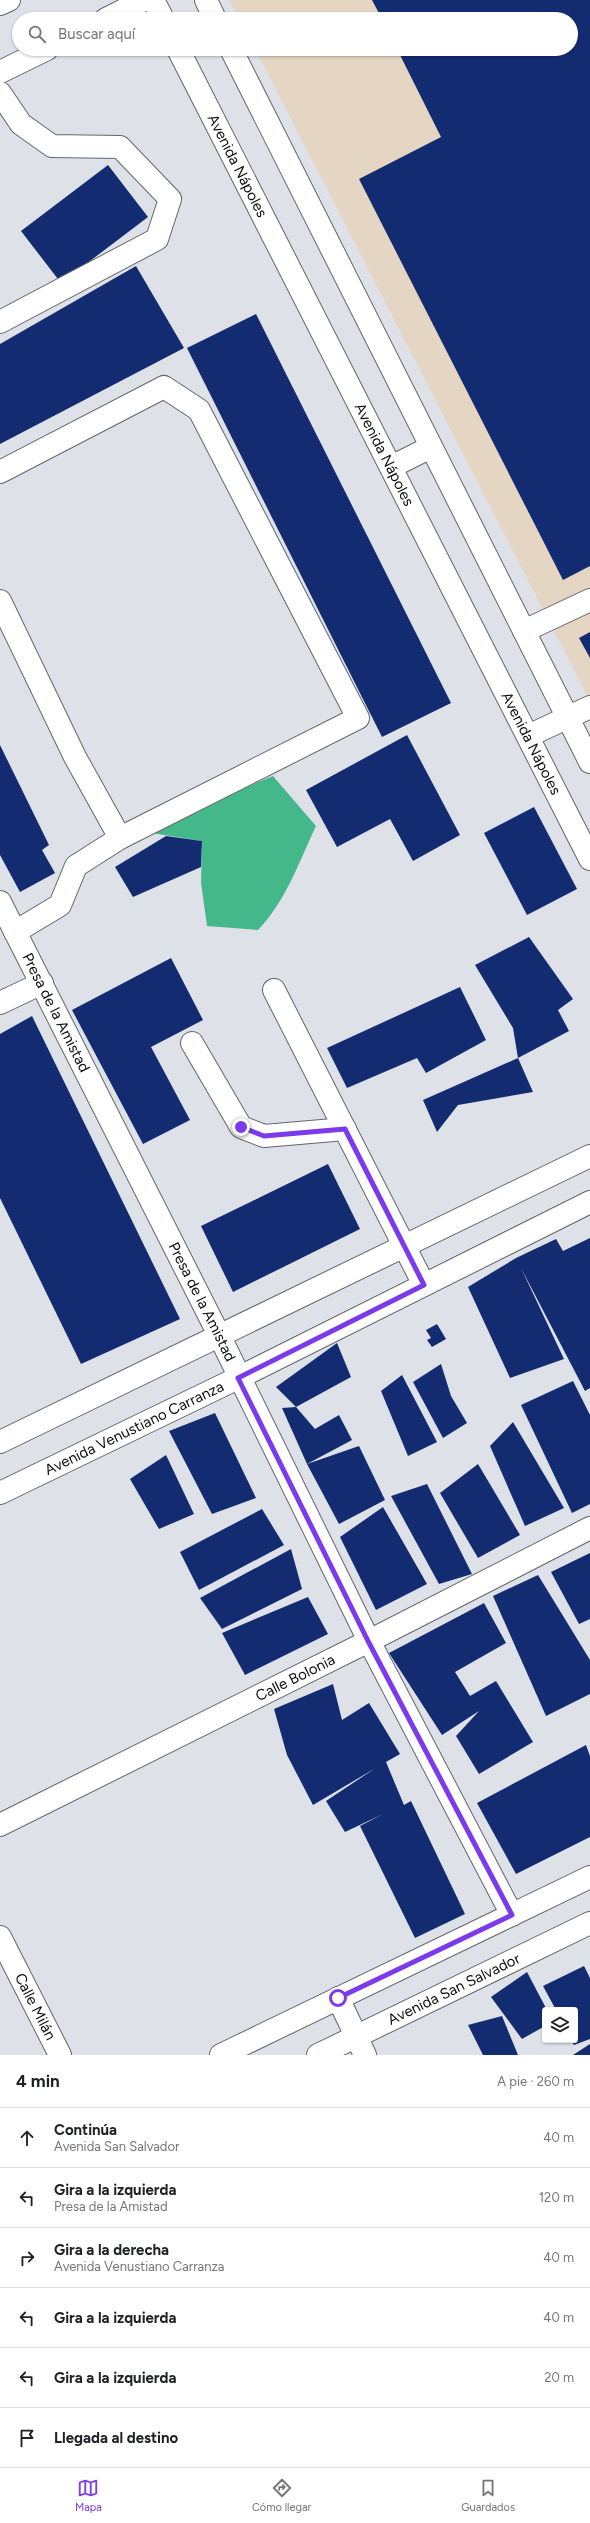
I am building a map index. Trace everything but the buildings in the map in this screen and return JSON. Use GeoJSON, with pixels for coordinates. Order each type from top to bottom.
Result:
{"type":"FeatureCollection","features":[{"type":"Feature","properties":{"kind":"street"},"geometry":{"type":"LineString","coordinates":[[0,4],[8,0]]}},
{"type":"Feature","properties":{"kind":"street"},"geometry":{"type":"LineString","coordinates":[[120,12],[144,0]]}},
{"type":"Feature","properties":{"kind":"street"},"geometry":{"type":"LineString","coordinates":[[153,0],[159,12]]}},
{"type":"Feature","properties":{"kind":"street"},"geometry":{"type":"LineString","coordinates":[[206,0],[212,12]]}},
{"type":"Feature","properties":{"kind":"street"},"geometry":{"type":"LineString","coordinates":[[0,72],[32,56]]}},
{"type":"Feature","properties":{"kind":"street","name":"Avenida Nápoles"},"geometry":{"type":"LineString","coordinates":[[182,56],[590,859]]}},
{"type":"Feature","properties":{"kind":"street"},"geometry":{"type":"LineString","coordinates":[[235,56],[590,762]]}},
{"type":"Feature","properties":{"kind":"street"},"geometry":{"type":"LineString","coordinates":[[0,93],[21,124],[52,146],[120,147],[170,199],[158,239],[0,322]]}},
{"type":"Feature","properties":{"kind":"street"},"geometry":{"type":"LineString","coordinates":[[0,472],[164,387],[199,410],[358,718],[120,838],[76,866],[60,904],[15,932]]}},
{"type":"Feature","properties":{"kind":"street"},"geometry":{"type":"LineString","coordinates":[[391,467],[431,447]]}},
{"type":"Feature","properties":{"kind":"street"},"geometry":{"type":"LineString","coordinates":[[524,631],[590,600]]}},
{"type":"Feature","properties":{"kind":"street"},"geometry":{"type":"LineString","coordinates":[[0,601],[75,757],[120,838]]}},
{"type":"Feature","properties":{"kind":"street"},"geometry":{"type":"LineString","coordinates":[[528,736],[590,707]]}},
{"type":"Feature","properties":{"kind":"street","name":"Presa de la Amistad"},"geometry":{"type":"LineString","coordinates":[[0,902],[219,1335],[238,1378],[368,1641],[512,1915]]}},
{"type":"Feature","properties":{"kind":"street"},"geometry":{"type":"LineString","coordinates":[[0,1003],[42,983]]}},
{"type":"Feature","properties":{"kind":"street"},"geometry":{"type":"LineString","coordinates":[[274,990],[424,1285]]}},
{"type":"Feature","properties":{"kind":"street"},"geometry":{"type":"LineString","coordinates":[[192,1043],[241,1127],[264,1136],[345,1129]]}},
{"type":"Feature","properties":{"kind":"street"},"geometry":{"type":"LineString","coordinates":[[0,1442],[590,1156]]}},
{"type":"Feature","properties":{"kind":"street","name":"Avenida Venustiano Carranza"},"geometry":{"type":"LineString","coordinates":[[0,1493],[238,1378],[590,1202]]}},
{"type":"Feature","properties":{"kind":"street","name":"Calle Bolonia"},"geometry":{"type":"LineString","coordinates":[[0,1825],[590,1528]]}},
{"type":"Feature","properties":{"kind":"street"},"geometry":{"type":"LineString","coordinates":[[221,2055],[590,1877]]}},
{"type":"Feature","properties":{"kind":"street","name":"Avenida San Salvador"},"geometry":{"type":"LineString","coordinates":[[318,2055],[361,2046],[590,1923]]}},
{"type":"Feature","properties":{"kind":"street","name":"Calle Milán"},"geometry":{"type":"LineString","coordinates":[[0,1937],[60,2055]]}},
{"type":"Feature","properties":{"kind":"street"},"geometry":{"type":"LineString","coordinates":[[338,1998],[361,2046]]}},
{"type":"Feature","properties":{"kind":"shaded area"},"geometry":{"type":"Polygon","coordinates":[[[229,0],[590,0],[590,696],[588,697],[259,56],[578,56],[578,12],[235,12],[229,0]]]}},
{"type":"Feature","properties":{"kind":"green space"},"geometry":{"type":"Polygon","coordinates":[[[273,776],[316,826],[298,867],[276,907],[258,930],[207,926],[201,883],[202,841],[139,831],[273,776]]]}},
{"type":"Feature","properties":{"kind":"route"},"geometry":{"type":"LineString","coordinates":[[241,1127],[264,1136],[345,1129],[424,1285],[238,1378],[368,1641],[512,1915],[338,1998]]}}]}
